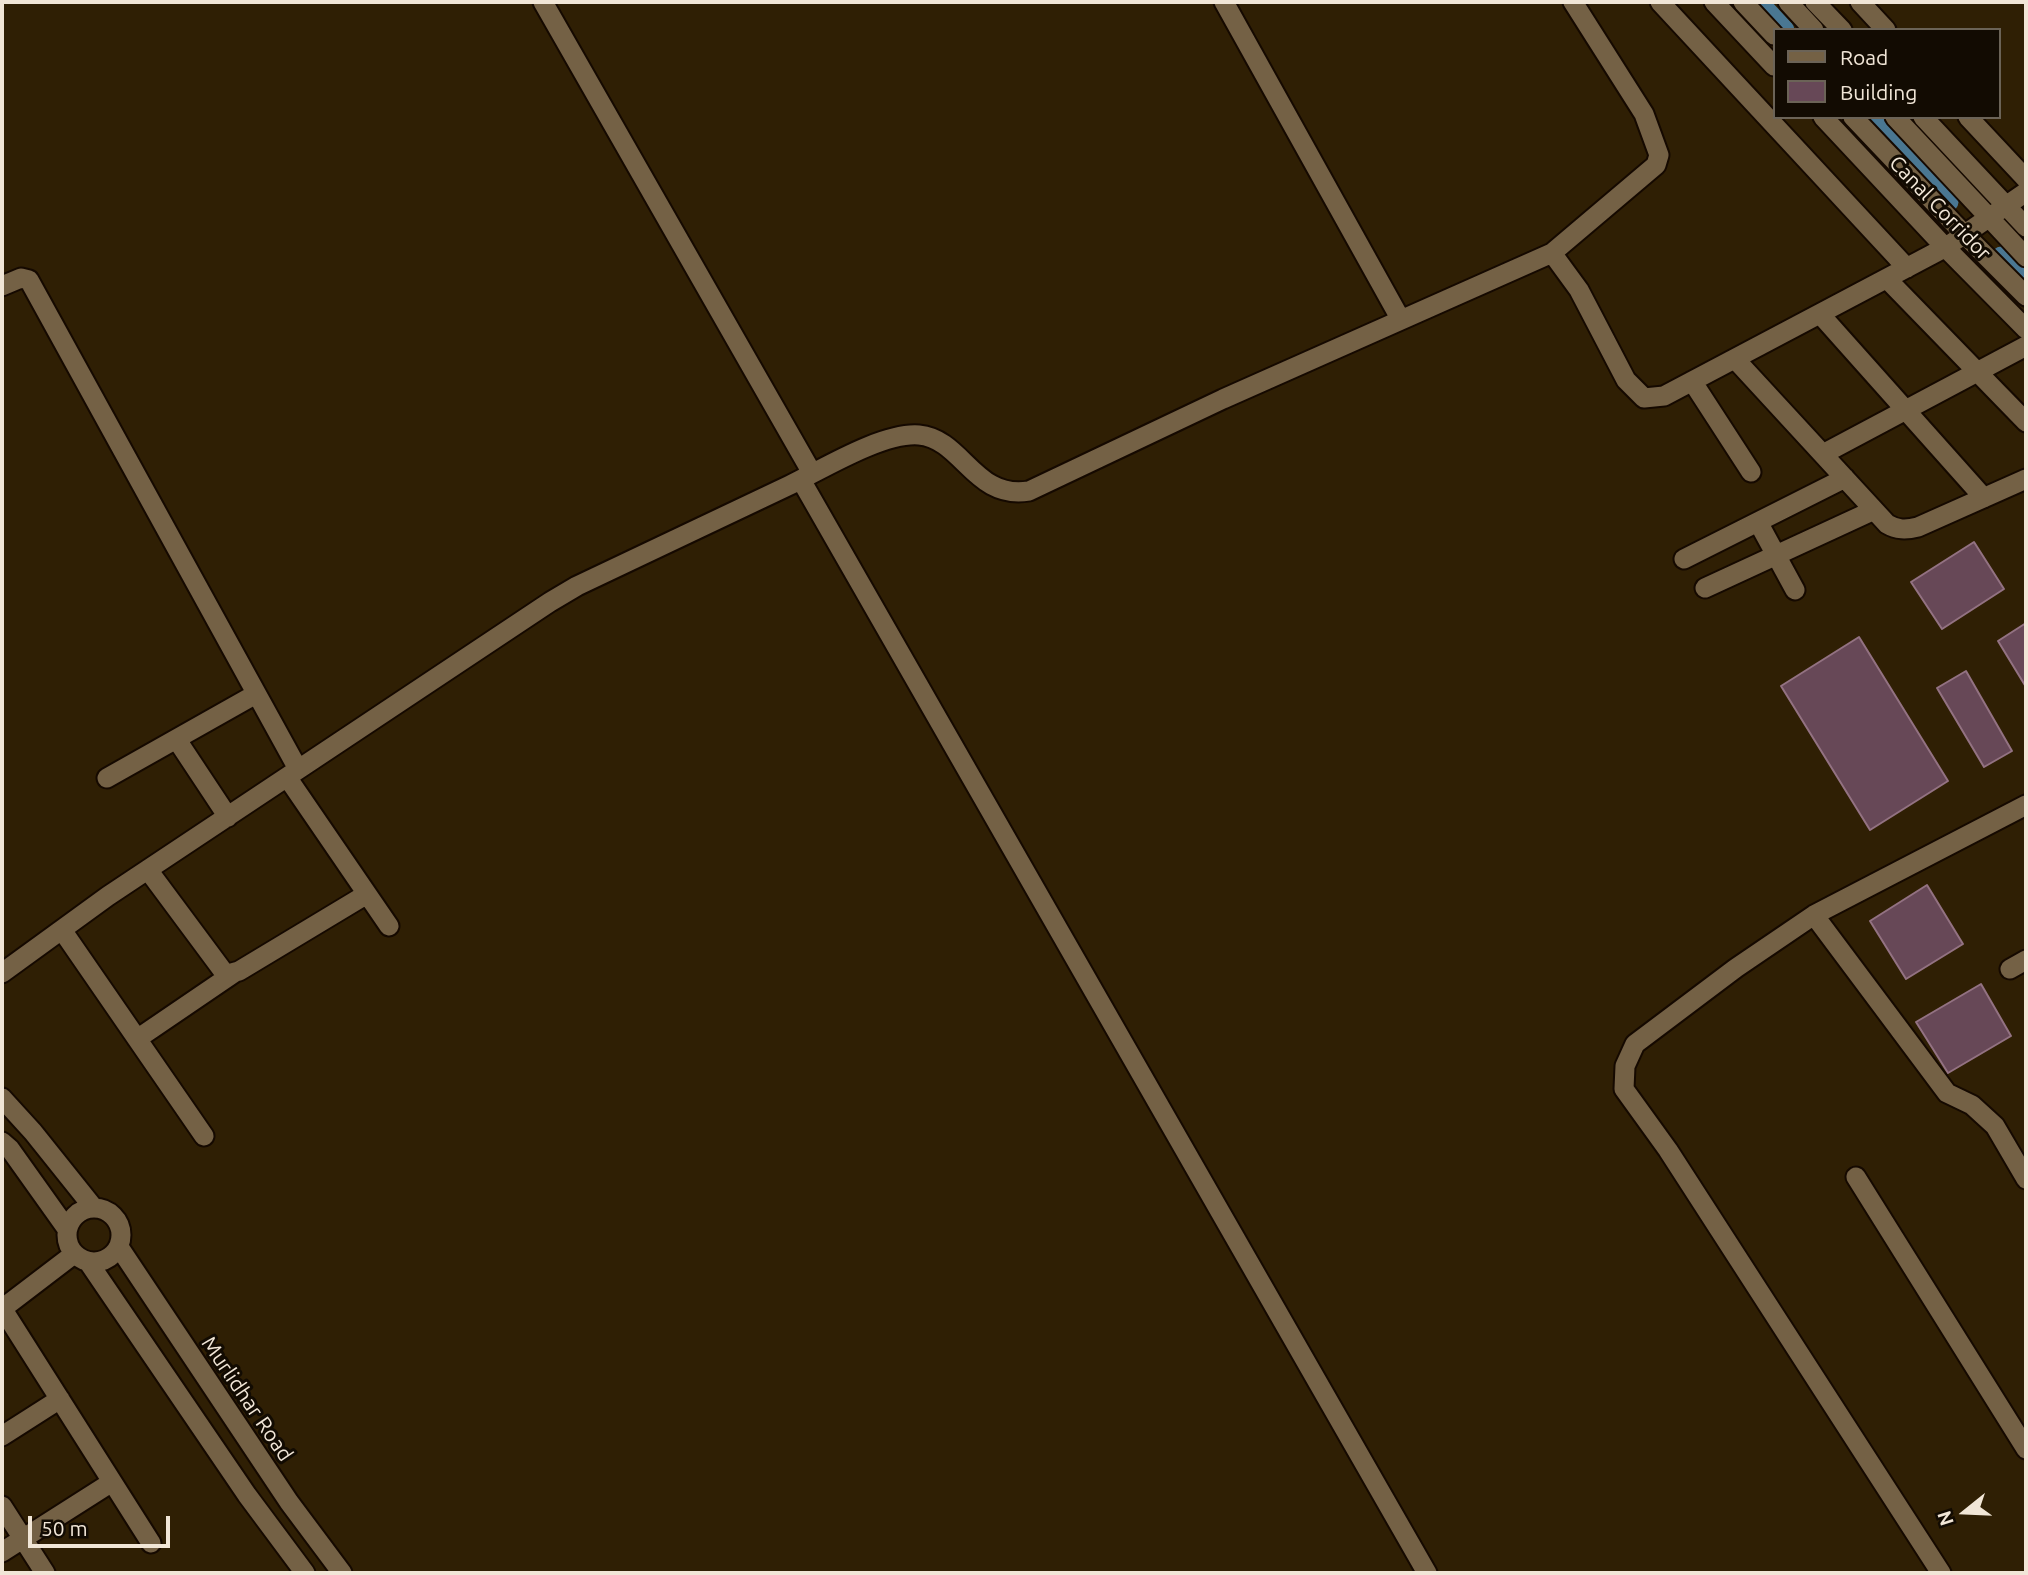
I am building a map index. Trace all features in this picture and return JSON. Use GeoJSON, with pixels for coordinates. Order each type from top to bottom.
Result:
{"type":"FeatureCollection","features":[{"type":"Feature","properties":{"kind":"street"},"geometry":{"type":"LineString","coordinates":[[543,2],[807,476],[1427,1573]]}},
{"type":"Feature","properties":{"kind":"street"},"geometry":{"type":"LineString","coordinates":[[1224,2],[1401,320]]}},
{"type":"Feature","properties":{"kind":"street"},"geometry":{"type":"LineString","coordinates":[[2,973],[148,870],[556,598],[807,476],[886,440],[920,435],[943,445],[990,485],[1005,491],[1029,491],[1223,399],[1552,253],[1656,165],[1659,155],[1644,114],[1573,2]]}},
{"type":"Feature","properties":{"kind":"street"},"geometry":{"type":"LineString","coordinates":[[1660,2],[1907,268]]}},
{"type":"Feature","properties":{"kind":"street"},"geometry":{"type":"LineString","coordinates":[[1714,2],[1772,64]]}},
{"type":"Feature","properties":{"kind":"street"},"geometry":{"type":"LineString","coordinates":[[1743,2],[1772,33]]}},
{"type":"Feature","properties":{"kind":"street"},"geometry":{"type":"LineString","coordinates":[[1788,2],[1812,28]]}},
{"type":"Feature","properties":{"kind":"street"},"geometry":{"type":"LineString","coordinates":[[1815,2],[1840,28]]}},
{"type":"Feature","properties":{"kind":"street"},"geometry":{"type":"LineString","coordinates":[[1860,2],[1884,28]]}},
{"type":"Feature","properties":{"kind":"street","name":"Canal Corridor"},"geometry":{"type":"LineString","coordinates":[[1825,119],[2026,329]]}},
{"type":"Feature","properties":{"kind":"street"},"geometry":{"type":"LineString","coordinates":[[1855,119],[2026,296]]}},
{"type":"Feature","properties":{"kind":"street"},"geometry":{"type":"LineString","coordinates":[[1897,119],[2026,257]]}},
{"type":"Feature","properties":{"kind":"street"},"geometry":{"type":"LineString","coordinates":[[1925,119],[2026,227]]}},
{"type":"Feature","properties":{"kind":"street"},"geometry":{"type":"LineString","coordinates":[[1970,119],[2026,179]]}},
{"type":"Feature","properties":{"kind":"street"},"geometry":{"type":"LineString","coordinates":[[1552,253],[1579,290],[1626,380],[1644,398],[1664,396],[1945,247],[2026,192]]}},
{"type":"Feature","properties":{"kind":"street"},"geometry":{"type":"LineString","coordinates":[[2,286],[20,278],[29,280],[256,694],[293,773],[389,926]]}},
{"type":"Feature","properties":{"kind":"street"},"geometry":{"type":"LineString","coordinates":[[1886,279],[2026,422]]}},
{"type":"Feature","properties":{"kind":"street"},"geometry":{"type":"LineString","coordinates":[[1820,314],[1984,498]]}},
{"type":"Feature","properties":{"kind":"street"},"geometry":{"type":"LineString","coordinates":[[1823,454],[2026,346]]}},
{"type":"Feature","properties":{"kind":"street"},"geometry":{"type":"LineString","coordinates":[[1735,359],[1874,510],[1895,528],[1908,530],[2026,479]]}},
{"type":"Feature","properties":{"kind":"street"},"geometry":{"type":"LineString","coordinates":[[1692,381],[1751,472]]}},
{"type":"Feature","properties":{"kind":"street"},"geometry":{"type":"LineString","coordinates":[[1684,559],[1845,478]]}},
{"type":"Feature","properties":{"kind":"street"},"geometry":{"type":"LineString","coordinates":[[1705,588],[1874,510]]}},
{"type":"Feature","properties":{"kind":"street"},"geometry":{"type":"LineString","coordinates":[[1758,522],[1795,590]]}},
{"type":"Feature","properties":{"kind":"street"},"geometry":{"type":"LineString","coordinates":[[107,778],[256,694]]}},
{"type":"Feature","properties":{"kind":"street"},"geometry":{"type":"LineString","coordinates":[[177,740],[228,817]]}},
{"type":"Feature","properties":{"kind":"street"},"geometry":{"type":"LineString","coordinates":[[1941,1573],[1668,1150],[1624,1090],[1625,1066],[1635,1044],[1736,968],[1814,915],[2026,805]]}},
{"type":"Feature","properties":{"kind":"street"},"geometry":{"type":"LineString","coordinates":[[148,870],[223,971],[234,973]]}},
{"type":"Feature","properties":{"kind":"street"},"geometry":{"type":"LineString","coordinates":[[137,1039],[234,973],[367,894]]}},
{"type":"Feature","properties":{"kind":"street"},"geometry":{"type":"LineString","coordinates":[[1814,915],[1947,1093],[1972,1105],[1995,1126],[2026,1179]]}},
{"type":"Feature","properties":{"kind":"street"},"geometry":{"type":"LineString","coordinates":[[62,930],[204,1136]]}},
{"type":"Feature","properties":{"kind":"street"},"geometry":{"type":"LineString","coordinates":[[2,1098],[33,1132],[93,1208],[110,1213],[121,1228],[119,1247],[114,1255],[106,1260],[81,1259],[2,1308],[151,1543]]}},
{"type":"Feature","properties":{"kind":"street"},"geometry":{"type":"LineString","coordinates":[[4,1149],[67,1229]]}},
{"type":"Feature","properties":{"kind":"street"},"geometry":{"type":"LineString","coordinates":[[1856,1177],[2026,1449]]}},
{"type":"Feature","properties":{"kind":"street"},"geometry":{"type":"LineString","coordinates":[[93,1208],[76,1214],[67,1229],[66,1238],[305,1573]]}},
{"type":"Feature","properties":{"kind":"street","name":"Murlidhar Road"},"geometry":{"type":"LineString","coordinates":[[119,1247],[289,1502],[342,1573]]}},
{"type":"Feature","properties":{"kind":"street"},"geometry":{"type":"LineString","coordinates":[[2,1436],[60,1399]]}},
{"type":"Feature","properties":{"kind":"street"},"geometry":{"type":"LineString","coordinates":[[2,1552],[112,1482]]}},
{"type":"Feature","properties":{"kind":"street"},"geometry":{"type":"LineString","coordinates":[[2,1506],[45,1573]]}},
{"type":"Feature","properties":{"kind":"building"},"geometry":{"type":"Polygon","coordinates":[[[1974,542],[2004,589],[1942,629],[1911,582],[1974,542]]]}},
{"type":"Feature","properties":{"kind":"building"},"geometry":{"type":"Polygon","coordinates":[[[2026,623],[2026,687],[1998,641],[2026,623]]]}},
{"type":"Feature","properties":{"kind":"building"},"geometry":{"type":"Polygon","coordinates":[[[1859,637],[1948,781],[1870,830],[1781,686],[1859,637]]]}},
{"type":"Feature","properties":{"kind":"building"},"geometry":{"type":"Polygon","coordinates":[[[1966,671],[2012,751],[1984,767],[1937,688],[1966,671]]]}},
{"type":"Feature","properties":{"kind":"building"},"geometry":{"type":"Polygon","coordinates":[[[1927,885],[1963,944],[1906,979],[1870,921],[1927,885]]]}},
{"type":"Feature","properties":{"kind":"building"},"geometry":{"type":"Polygon","coordinates":[[[1981,984],[2011,1036],[1948,1073],[1916,1022],[1981,984]]]}},
{"type":"Feature","properties":{"kind":"waterway"},"geometry":{"type":"LineString","coordinates":[[1759,2],[1783,28]]}},
{"type":"Feature","properties":{"kind":"waterway"},"geometry":{"type":"LineString","coordinates":[[1871,119],[1949,202]]}},
{"type":"Feature","properties":{"kind":"waterway"},"geometry":{"type":"LineString","coordinates":[[2001,256],[2026,282]]}}]}
